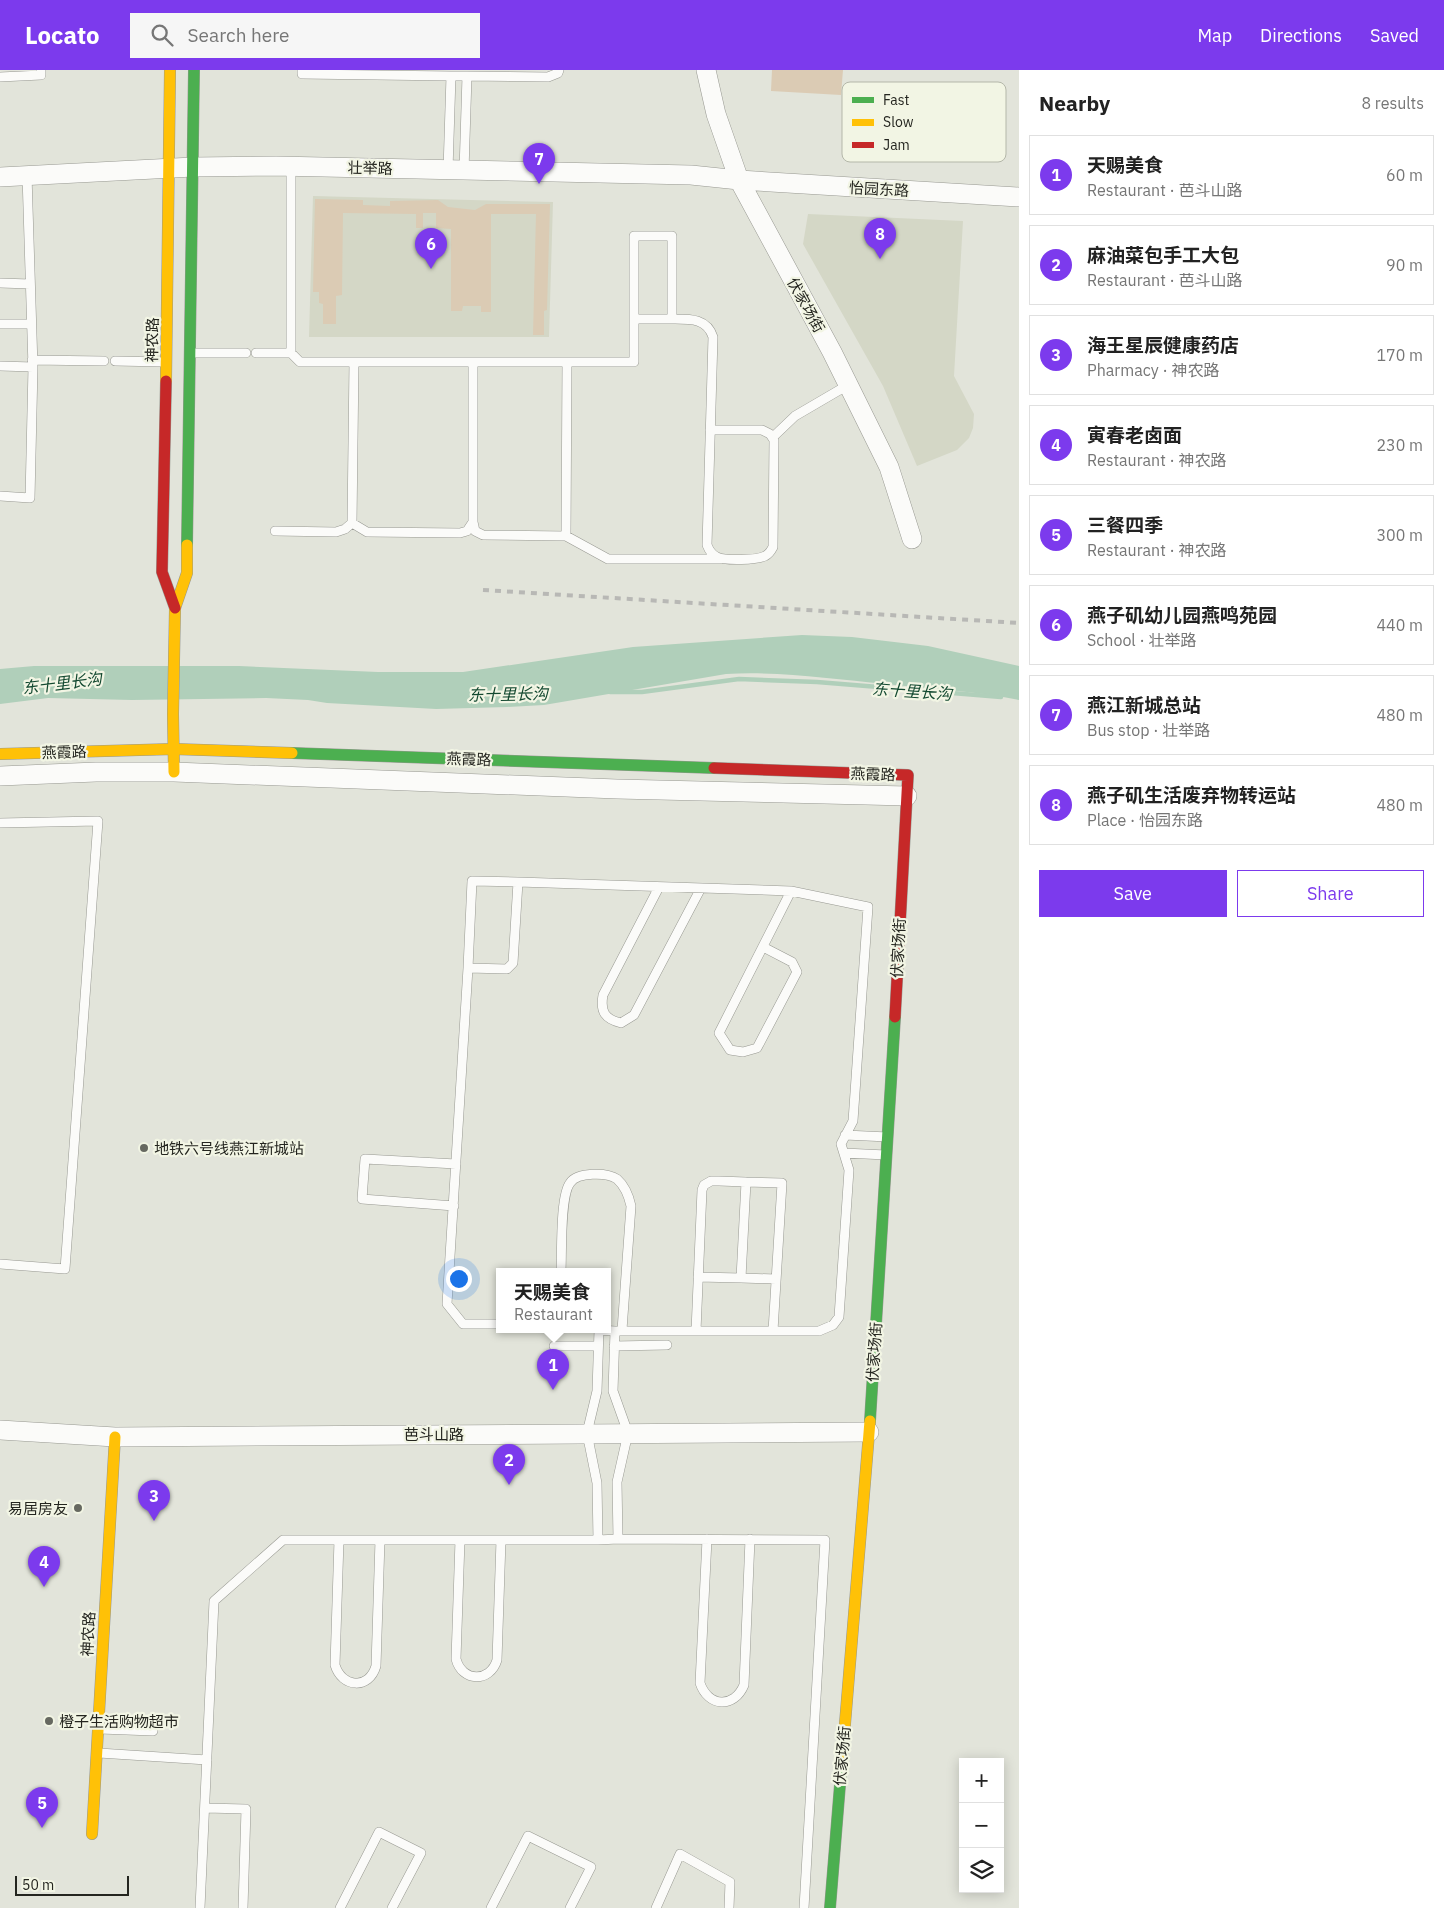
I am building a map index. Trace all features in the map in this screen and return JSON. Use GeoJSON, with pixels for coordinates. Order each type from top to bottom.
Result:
{"type":"FeatureCollection","features":[{"type":"Feature","properties":{"kind":"street","name":"神农路"},"geometry":{"type":"LineString","coordinates":[[170,70],[167,362],[162,572],[175,608]]}},
{"type":"Feature","properties":{"kind":"street","name":"神农路"},"geometry":{"type":"LineString","coordinates":[[174,772],[175,608],[187,573],[194,70]]}},
{"type":"Feature","properties":{"kind":"street","name":"伏家场街"},"geometry":{"type":"LineString","coordinates":[[706,70],[716,114],[739,180],[889,466],[912,540]]}},
{"type":"Feature","properties":{"kind":"street","name":"壮举路"},"geometry":{"type":"LineString","coordinates":[[0,177],[193,167],[291,166],[691,176],[739,180]]}},
{"type":"Feature","properties":{"kind":"street","name":"怡园东路"},"geometry":{"type":"LineString","coordinates":[[739,180],[1019,197]]}},
{"type":"Feature","properties":{"kind":"street","name":"燕霞路"},"geometry":{"type":"LineString","coordinates":[[0,754],[174,749],[908,775],[907,796],[597,788],[174,772],[96,772],[0,776]]}},
{"type":"Feature","properties":{"kind":"street","name":"伏家场街"},"geometry":{"type":"LineString","coordinates":[[830,1908],[869,1432],[907,796]]}},
{"type":"Feature","properties":{"kind":"street","name":"芭斗山路"},"geometry":{"type":"LineString","coordinates":[[0,1430],[114,1437],[869,1432]]}},
{"type":"Feature","properties":{"kind":"street","name":"神农路"},"geometry":{"type":"LineString","coordinates":[[92,1834],[114,1437]]}},
{"type":"Feature","properties":{"kind":"lane"},"geometry":{"type":"LineString","coordinates":[[0,77],[41,75],[41,70]]}},
{"type":"Feature","properties":{"kind":"lane"},"geometry":{"type":"LineString","coordinates":[[302,70],[302,74],[548,77],[558,73],[559,70]]}},
{"type":"Feature","properties":{"kind":"lane"},"geometry":{"type":"LineString","coordinates":[[451,76],[456,170]]}},
{"type":"Feature","properties":{"kind":"lane"},"geometry":{"type":"LineString","coordinates":[[456,170],[467,76]]}},
{"type":"Feature","properties":{"kind":"lane"},"geometry":{"type":"LineString","coordinates":[[291,166],[291,353],[300,362],[634,362],[634,236],[672,236],[672,319]]}},
{"type":"Feature","properties":{"kind":"lane"},"geometry":{"type":"LineString","coordinates":[[0,496],[30,498],[32,324],[28,175]]}},
{"type":"Feature","properties":{"kind":"lane"},"geometry":{"type":"LineString","coordinates":[[0,283],[30,284]]}},
{"type":"Feature","properties":{"kind":"lane"},"geometry":{"type":"LineString","coordinates":[[634,319],[700,321],[705,324],[713,337],[708,545],[713,554],[720,559]]}},
{"type":"Feature","properties":{"kind":"lane"},"geometry":{"type":"LineString","coordinates":[[0,324],[32,324]]}},
{"type":"Feature","properties":{"kind":"lane"},"geometry":{"type":"LineString","coordinates":[[191,353],[246,353]]}},
{"type":"Feature","properties":{"kind":"lane"},"geometry":{"type":"LineString","coordinates":[[256,353],[291,353]]}},
{"type":"Feature","properties":{"kind":"lane"},"geometry":{"type":"LineString","coordinates":[[0,366],[104,361]]}},
{"type":"Feature","properties":{"kind":"lane"},"geometry":{"type":"LineString","coordinates":[[115,361],[167,362]]}},
{"type":"Feature","properties":{"kind":"lane"},"geometry":{"type":"LineString","coordinates":[[275,531],[336,532],[345,529],[352,523],[354,362]]}},
{"type":"Feature","properties":{"kind":"lane"},"geometry":{"type":"LineString","coordinates":[[473,362],[473,522],[475,531],[483,534],[566,536],[608,559],[758,559],[767,555],[773,547],[775,444],[772,437],[762,430],[710,430]]}},
{"type":"Feature","properties":{"kind":"lane"},"geometry":{"type":"LineString","coordinates":[[566,536],[567,362]]}},
{"type":"Feature","properties":{"kind":"lane"},"geometry":{"type":"LineString","coordinates":[[772,437],[795,416],[848,385]]}},
{"type":"Feature","properties":{"kind":"lane"},"geometry":{"type":"LineString","coordinates":[[352,523],[367,532],[460,533],[467,532],[473,522]]}},
{"type":"Feature","properties":{"kind":"lane"},"geometry":{"type":"LineString","coordinates":[[0,822],[98,821],[65,1269],[0,1264]]}},
{"type":"Feature","properties":{"kind":"lane"},"geometry":{"type":"LineString","coordinates":[[496,1324],[463,1324],[447,1304],[472,880],[791,891],[868,907],[853,1121],[841,1144],[849,1170],[839,1317],[833,1324],[819,1331],[611,1331]]}},
{"type":"Feature","properties":{"kind":"lane"},"geometry":{"type":"LineString","coordinates":[[468,968],[507,969],[513,963],[518,882]]}},
{"type":"Feature","properties":{"kind":"lane"},"geometry":{"type":"LineString","coordinates":[[659,887],[603,995],[601,1006],[603,1014],[610,1020],[621,1023],[634,1015],[701,888]]}},
{"type":"Feature","properties":{"kind":"lane"},"geometry":{"type":"LineString","coordinates":[[763,947],[792,962],[797,972],[757,1048],[743,1052],[730,1050],[718,1033],[791,891]]}},
{"type":"Feature","properties":{"kind":"lane"},"geometry":{"type":"LineString","coordinates":[[845,1135],[888,1137]]}},
{"type":"Feature","properties":{"kind":"lane"},"geometry":{"type":"LineString","coordinates":[[844,1153],[887,1155]]}},
{"type":"Feature","properties":{"kind":"lane"},"geometry":{"type":"LineString","coordinates":[[454,1206],[362,1199],[364,1159],[456,1164]]}},
{"type":"Feature","properties":{"kind":"lane"},"geometry":{"type":"LineString","coordinates":[[561,1268],[564,1197],[570,1182],[580,1175],[586,1174],[613,1177],[618,1180],[626,1192],[631,1206],[618,1331],[614,1346],[613,1391],[628,1433],[617,1482],[618,1539]]}},
{"type":"Feature","properties":{"kind":"lane"},"geometry":{"type":"LineString","coordinates":[[696,1331],[702,1190],[704,1185],[711,1181],[719,1181],[782,1183],[773,1331]]}},
{"type":"Feature","properties":{"kind":"lane"},"geometry":{"type":"LineString","coordinates":[[741,1278],[746,1182]]}},
{"type":"Feature","properties":{"kind":"lane"},"geometry":{"type":"LineString","coordinates":[[698,1277],[776,1279]]}},
{"type":"Feature","properties":{"kind":"lane"},"geometry":{"type":"LineString","coordinates":[[598,1540],[597,1483],[587,1433],[597,1391],[599,1333]]}},
{"type":"Feature","properties":{"kind":"lane"},"geometry":{"type":"LineString","coordinates":[[554,1346],[598,1346]]}},
{"type":"Feature","properties":{"kind":"lane"},"geometry":{"type":"LineString","coordinates":[[614,1346],[667,1346]]}},
{"type":"Feature","properties":{"kind":"lane"},"geometry":{"type":"LineString","coordinates":[[706,1539],[700,1683],[711,1700],[724,1702],[736,1697],[744,1686],[750,1540]]}},
{"type":"Feature","properties":{"kind":"lane"},"geometry":{"type":"LineString","coordinates":[[200,1908],[214,1601],[283,1540],[706,1539],[824,1540],[804,1908]]}},
{"type":"Feature","properties":{"kind":"lane"},"geometry":{"type":"LineString","coordinates":[[339,1540],[335,1665],[344,1680],[356,1683],[367,1680],[374,1672],[376,1666],[380,1540]]}},
{"type":"Feature","properties":{"kind":"lane"},"geometry":{"type":"LineString","coordinates":[[460,1540],[456,1659],[458,1665],[466,1674],[477,1678],[488,1674],[495,1666],[497,1660],[501,1540]]}},
{"type":"Feature","properties":{"kind":"lane"},"geometry":{"type":"LineString","coordinates":[[98,1729],[153,1732]]}},
{"type":"Feature","properties":{"kind":"lane"},"geometry":{"type":"LineString","coordinates":[[96,1753],[207,1760]]}},
{"type":"Feature","properties":{"kind":"lane"},"geometry":{"type":"LineString","coordinates":[[205,1808],[246,1809],[243,1908]]}},
{"type":"Feature","properties":{"kind":"lane"},"geometry":{"type":"LineString","coordinates":[[340,1908],[379,1832],[420,1853],[392,1908]]}},
{"type":"Feature","properties":{"kind":"lane"},"geometry":{"type":"LineString","coordinates":[[492,1908],[528,1836],[591,1867],[570,1908]]}},
{"type":"Feature","properties":{"kind":"lane"},"geometry":{"type":"LineString","coordinates":[[656,1908],[680,1854],[730,1882],[729,1908]]}},
{"type":"Feature","properties":{"kind":"shaded area"},"geometry":{"type":"Polygon","coordinates":[[[772,70],[843,70],[841,95],[771,91],[772,70]]]}},
{"type":"Feature","properties":{"kind":"shaded area"},"geometry":{"type":"Polygon","coordinates":[[[313,196],[553,202],[549,337],[309,337],[313,196]]]}},
{"type":"Feature","properties":{"kind":"shaded area"},"geometry":{"type":"Polygon","coordinates":[[[315,199],[363,200],[363,205],[390,206],[390,201],[438,200],[448,207],[475,210],[486,204],[550,204],[547,310],[544,311],[544,335],[533,335],[536,214],[491,214],[491,312],[481,312],[481,306],[463,306],[462,311],[451,311],[451,229],[436,228],[436,213],[423,213],[423,228],[416,228],[416,214],[343,213],[342,295],[336,296],[336,324],[323,324],[323,304],[319,303],[319,292],[313,292],[315,199]]]}},
{"type":"Feature","properties":{"kind":"shaded area"},"geometry":{"type":"Polygon","coordinates":[[[808,214],[963,221],[954,376],[974,414],[973,428],[969,438],[957,450],[917,466],[883,386],[803,244],[808,214]]]}},
{"type":"Feature","properties":{"kind":"water"},"geometry":{"type":"Polygon","coordinates":[[[802,635],[852,637],[928,646],[1019,666],[1019,700],[970,692],[826,678],[746,673],[726,674],[544,705],[507,707],[436,709],[266,698],[132,700],[48,698],[0,704],[0,669],[34,666],[239,666],[378,672],[463,672],[633,647],[802,635]]]}},
{"type":"Feature","properties":{"kind":"waterway","name":"东十里长沟"},"geometry":{"type":"LineString","coordinates":[[610,692],[642,692],[739,679],[817,682],[1001,697]]}},
{"type":"Feature","properties":{"kind":"railway"},"geometry":{"type":"LineString","coordinates":[[483,590],[1019,623]]}},
{"type":"Feature","properties":{"kind":"traffic: fast"},"geometry":{"type":"LineString","coordinates":[[187,545],[194,70]]}},
{"type":"Feature","properties":{"kind":"traffic: fast"},"geometry":{"type":"LineString","coordinates":[[292,753],[714,768]]}},
{"type":"Feature","properties":{"kind":"traffic: fast"},"geometry":{"type":"LineString","coordinates":[[870,1421],[895,1017]]}},
{"type":"Feature","properties":{"kind":"traffic: fast"},"geometry":{"type":"LineString","coordinates":[[830,1908],[842,1760]]}},
{"type":"Feature","properties":{"kind":"traffic: slow"},"geometry":{"type":"LineString","coordinates":[[166,381],[170,70]]}},
{"type":"Feature","properties":{"kind":"traffic: slow"},"geometry":{"type":"LineString","coordinates":[[174,772],[175,608],[187,573],[187,545]]}},
{"type":"Feature","properties":{"kind":"traffic: slow"},"geometry":{"type":"LineString","coordinates":[[0,754],[174,749],[292,753]]}},
{"type":"Feature","properties":{"kind":"traffic: slow"},"geometry":{"type":"LineString","coordinates":[[842,1760],[870,1421]]}},
{"type":"Feature","properties":{"kind":"traffic: slow"},"geometry":{"type":"LineString","coordinates":[[92,1834],[115,1437]]}},
{"type":"Feature","properties":{"kind":"traffic: jam"},"geometry":{"type":"LineString","coordinates":[[166,381],[162,572],[175,608]]}},
{"type":"Feature","properties":{"kind":"traffic: jam"},"geometry":{"type":"LineString","coordinates":[[714,768],[908,775],[895,1017]]}},
{"type":"Feature","properties":{"kind":"place","name":"燕江新城总站"},"geometry":{"type":"Point","coordinates":[539,184]}},
{"type":"Feature","properties":{"kind":"place","name":"燕子矶生活废弃物转运站"},"geometry":{"type":"Point","coordinates":[880,259]}},
{"type":"Feature","properties":{"kind":"place","name":"燕子矶幼儿园燕鸣苑园"},"geometry":{"type":"Point","coordinates":[431,269]}},
{"type":"Feature","properties":{"kind":"place","name":"地铁六号线燕江新城站"},"geometry":{"type":"Point","coordinates":[144,1148]}},
{"type":"Feature","properties":{"kind":"place","name":"天赐美食"},"geometry":{"type":"Point","coordinates":[553,1390]}},
{"type":"Feature","properties":{"kind":"place","name":"麻油菜包手工大包"},"geometry":{"type":"Point","coordinates":[509,1485]}},
{"type":"Feature","properties":{"kind":"place","name":"易居房友"},"geometry":{"type":"Point","coordinates":[78,1508]}},
{"type":"Feature","properties":{"kind":"place","name":"海王星辰健康药店"},"geometry":{"type":"Point","coordinates":[154,1521]}},
{"type":"Feature","properties":{"kind":"place","name":"寅春老卤面"},"geometry":{"type":"Point","coordinates":[44,1587]}},
{"type":"Feature","properties":{"kind":"place","name":"橙子生活购物超市"},"geometry":{"type":"Point","coordinates":[49,1721]}},
{"type":"Feature","properties":{"kind":"place","name":"三餐四季"},"geometry":{"type":"Point","coordinates":[42,1828]}}]}
